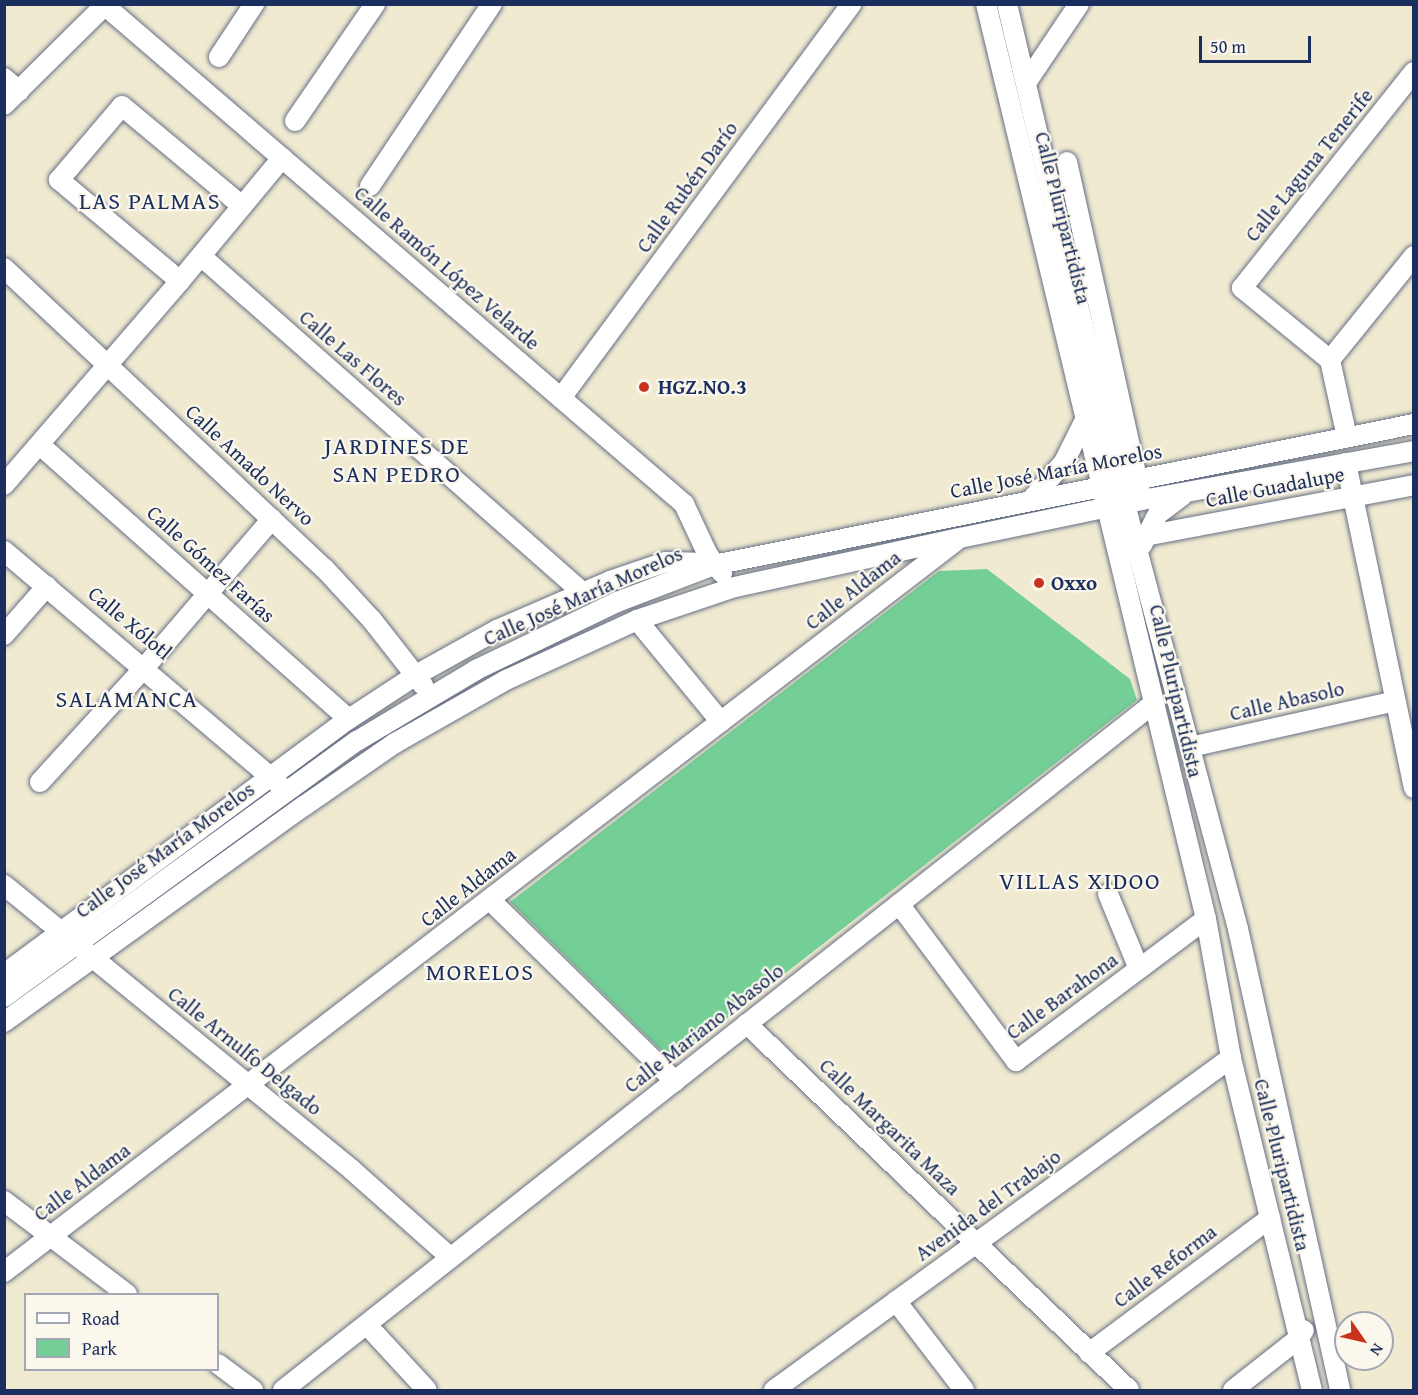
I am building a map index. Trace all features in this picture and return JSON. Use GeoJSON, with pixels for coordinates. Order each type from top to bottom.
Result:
{"type":"FeatureCollection","features":[{"type":"Feature","properties":{"kind":"street"},"geometry":{"type":"LineString","coordinates":[[219,57],[254,4]]}},
{"type":"Feature","properties":{"kind":"street"},"geometry":{"type":"LineString","coordinates":[[295,121],[375,4]]}},
{"type":"Feature","properties":{"kind":"street"},"geometry":{"type":"LineString","coordinates":[[370,186],[492,4]]}},
{"type":"Feature","properties":{"kind":"street","name":"Calle Rubén Darío"},"geometry":{"type":"LineString","coordinates":[[561,398],[851,4]]}},
{"type":"Feature","properties":{"kind":"street","name":"Calle Pluripartidista"},"geometry":{"type":"LineString","coordinates":[[986,4],[1086,418],[1120,482]]}},
{"type":"Feature","properties":{"kind":"street","name":"Calle Pluripartidista"},"geometry":{"type":"LineString","coordinates":[[1007,4],[1125,503],[1238,929],[1340,1390]]}},
{"type":"Feature","properties":{"kind":"street"},"geometry":{"type":"LineString","coordinates":[[1026,83],[1079,4]]}},
{"type":"Feature","properties":{"kind":"street"},"geometry":{"type":"LineString","coordinates":[[4,105],[12,85],[104,5]]}},
{"type":"Feature","properties":{"kind":"street","name":"Calle Ramón López Velarde"},"geometry":{"type":"LineString","coordinates":[[104,5],[684,504],[713,564],[735,587]]}},
{"type":"Feature","properties":{"kind":"street","name":"Calle Laguna Tenerife"},"geometry":{"type":"LineString","coordinates":[[1330,360],[1242,288],[1413,72]]}},
{"type":"Feature","properties":{"kind":"street"},"geometry":{"type":"LineString","coordinates":[[180,281],[59,180],[122,106],[242,206]]}},
{"type":"Feature","properties":{"kind":"street"},"geometry":{"type":"LineString","coordinates":[[4,485],[109,366],[282,158]]}},
{"type":"Feature","properties":{"kind":"street"},"geometry":{"type":"LineString","coordinates":[[1067,162],[1125,503]]}},
{"type":"Feature","properties":{"kind":"street","name":"Calle Las Flores"},"geometry":{"type":"LineString","coordinates":[[201,256],[582,592]]}},
{"type":"Feature","properties":{"kind":"street"},"geometry":{"type":"LineString","coordinates":[[1347,437],[1330,360],[1413,256]]}},
{"type":"Feature","properties":{"kind":"street","name":"Calle Amado Nervo"},"geometry":{"type":"LineString","coordinates":[[4,268],[324,568],[372,620],[416,675],[443,714]]}},
{"type":"Feature","properties":{"kind":"street"},"geometry":{"type":"LineString","coordinates":[[1032,499],[1064,462],[1086,418]]}},
{"type":"Feature","properties":{"kind":"street","name":"Calle José María Morelos"},"geometry":{"type":"LineString","coordinates":[[4,997],[68,939],[139,899],[357,741],[430,696],[569,623],[713,564],[1413,424]]}},
{"type":"Feature","properties":{"kind":"street","name":"Calle Gómez Farías"},"geometry":{"type":"LineString","coordinates":[[40,445],[349,719]]}},
{"type":"Feature","properties":{"kind":"street","name":"Calle José María Morelos"},"geometry":{"type":"LineString","coordinates":[[4,1022],[304,806],[443,714],[506,680],[637,620],[735,587],[1125,503],[1413,451]]}},
{"type":"Feature","properties":{"kind":"street"},"geometry":{"type":"LineString","coordinates":[[1346,463],[1413,788]]}},
{"type":"Feature","properties":{"kind":"street","name":"Calle Guadalupe"},"geometry":{"type":"LineString","coordinates":[[1145,536],[1413,485]]}},
{"type":"Feature","properties":{"kind":"street"},"geometry":{"type":"LineString","coordinates":[[1139,556],[1145,536],[1158,514],[1188,492]]}},
{"type":"Feature","properties":{"kind":"street","name":"Calle Pluripartidista"},"geometry":{"type":"LineString","coordinates":[[1125,503],[1154,703],[1206,919],[1231,1058],[1312,1390]]}},
{"type":"Feature","properties":{"kind":"street"},"geometry":{"type":"LineString","coordinates":[[40,782],[145,667],[272,519]]}},
{"type":"Feature","properties":{"kind":"street","name":"Calle Aldama"},"geometry":{"type":"LineString","coordinates":[[4,1272],[960,538]]}},
{"type":"Feature","properties":{"kind":"street","name":"Calle Xólotl"},"geometry":{"type":"LineString","coordinates":[[4,550],[145,667],[304,806]]}},
{"type":"Feature","properties":{"kind":"street"},"geometry":{"type":"LineString","coordinates":[[4,974],[68,939],[126,883],[349,719],[416,675],[497,630],[582,592],[666,562],[713,564]]}},
{"type":"Feature","properties":{"kind":"street"},"geometry":{"type":"LineString","coordinates":[[4,635],[47,586]]}},
{"type":"Feature","properties":{"kind":"street"},"geometry":{"type":"LineString","coordinates":[[637,620],[721,722]]}},
{"type":"Feature","properties":{"kind":"street","name":"Calle Abasolo"},"geometry":{"type":"LineString","coordinates":[[1190,747],[1395,701]]}},
{"type":"Feature","properties":{"kind":"street","name":"Calle Mariano Abasolo"},"geometry":{"type":"LineString","coordinates":[[283,1390],[1154,703]]}},
{"type":"Feature","properties":{"kind":"street"},"geometry":{"type":"LineString","coordinates":[[186,839],[199,855]]}},
{"type":"Feature","properties":{"kind":"street"},"geometry":{"type":"LineString","coordinates":[[126,883],[139,899]]}},
{"type":"Feature","properties":{"kind":"street","name":"Calle Arnulfo Delgado"},"geometry":{"type":"LineString","coordinates":[[4,885],[352,1170],[451,1258]]}},
{"type":"Feature","properties":{"kind":"street"},"geometry":{"type":"LineString","coordinates":[[1108,894],[1139,969]]}},
{"type":"Feature","properties":{"kind":"street"},"geometry":{"type":"LineString","coordinates":[[490,900],[675,1081]]}},
{"type":"Feature","properties":{"kind":"street","name":"Calle Barahona"},"geometry":{"type":"LineString","coordinates":[[899,904],[1016,1061],[1206,919]]}},
{"type":"Feature","properties":{"kind":"street","name":"Calle Margarita Maza"},"geometry":{"type":"LineString","coordinates":[[747,1024],[1129,1390]]}},
{"type":"Feature","properties":{"kind":"street","name":"Avenida del Trabajo"},"geometry":{"type":"LineString","coordinates":[[774,1390],[1231,1058]]}},
{"type":"Feature","properties":{"kind":"street"},"geometry":{"type":"LineString","coordinates":[[1250,1131],[1280,1123]]}},
{"type":"Feature","properties":{"kind":"street"},"geometry":{"type":"LineString","coordinates":[[4,1201],[126,1293]]}},
{"type":"Feature","properties":{"kind":"street","name":"Calle Reforma"},"geometry":{"type":"LineString","coordinates":[[1089,1353],[1270,1218]]}},
{"type":"Feature","properties":{"kind":"street"},"geometry":{"type":"LineString","coordinates":[[896,1302],[964,1390]]}},
{"type":"Feature","properties":{"kind":"street"},"geometry":{"type":"LineString","coordinates":[[1233,1390],[1299,1338],[1320,1306]]}},
{"type":"Feature","properties":{"kind":"street"},"geometry":{"type":"LineString","coordinates":[[367,1325],[425,1390]]}},
{"type":"Feature","properties":{"kind":"street"},"geometry":{"type":"LineString","coordinates":[[219,1365],[253,1390]]}},
{"type":"Feature","properties":{"kind":"green space"},"geometry":{"type":"Polygon","coordinates":[[[987,569],[1130,679],[1137,700],[672,1061],[510,902],[939,571],[987,569]]]}},
{"type":"Feature","properties":{"kind":"place","name":"HGZ.NO.3"},"geometry":{"type":"Point","coordinates":[644,387]}},
{"type":"Feature","properties":{"kind":"place","name":"Oxxo"},"geometry":{"type":"Point","coordinates":[1039,583]}},
{"type":"Feature","properties":{"kind":"district","name":"LAS PALMAS"},"geometry":{"type":"Point","coordinates":[150,201]}},
{"type":"Feature","properties":{"kind":"district","name":"JARDINES DE SAN PEDRO"},"geometry":{"type":"Point","coordinates":[397,460]}},
{"type":"Feature","properties":{"kind":"district","name":"SALAMANCA"},"geometry":{"type":"Point","coordinates":[127,699]}},
{"type":"Feature","properties":{"kind":"district","name":"VILLAS XIDOO"},"geometry":{"type":"Point","coordinates":[1080,881]}},
{"type":"Feature","properties":{"kind":"district","name":"MORELOS"},"geometry":{"type":"Point","coordinates":[480,972]}}]}
